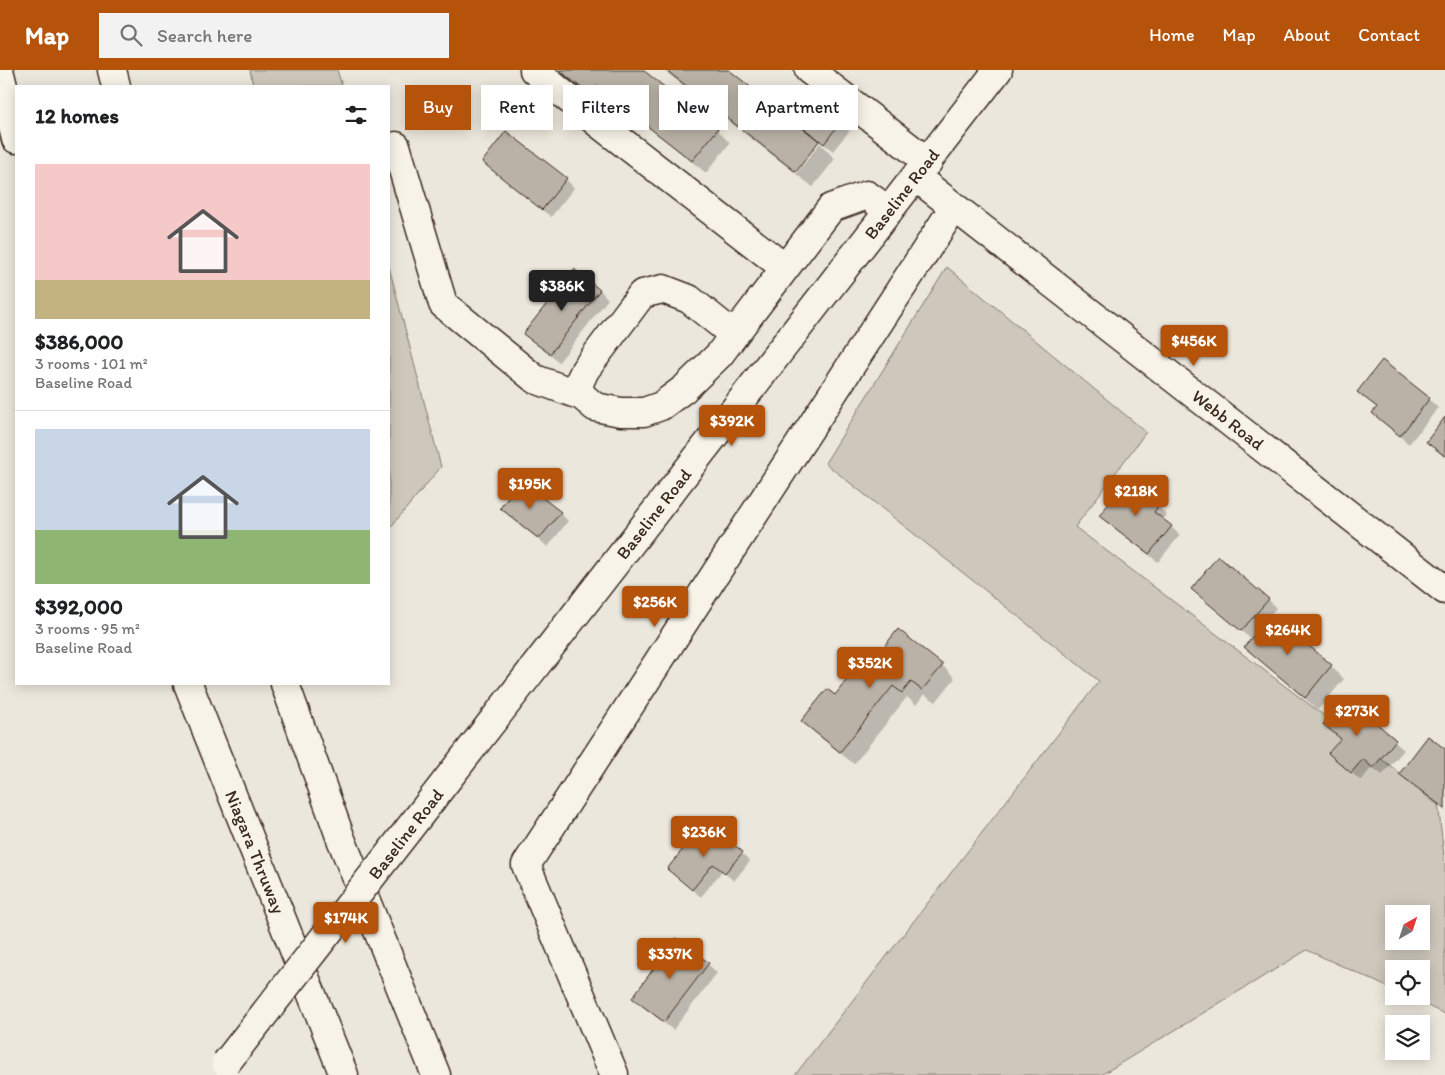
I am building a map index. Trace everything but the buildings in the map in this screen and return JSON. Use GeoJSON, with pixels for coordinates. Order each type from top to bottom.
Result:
{"type":"FeatureCollection","features":[{"type":"Feature","properties":{"kind":"main road"},"geometry":{"type":"LineString","coordinates":[[112,70],[116,85]]}},
{"type":"Feature","properties":{"kind":"main road"},"geometry":{"type":"LineString","coordinates":[[534,70],[598,123],[785,268]]}},
{"type":"Feature","properties":{"kind":"main road","name":"Webb Road"},"geometry":{"type":"LineString","coordinates":[[809,70],[922,170],[954,207],[1445,590]]}},
{"type":"Feature","properties":{"kind":"main road","name":"Baseline Road"},"geometry":{"type":"LineString","coordinates":[[221,1069],[998,70]]}},
{"type":"Feature","properties":{"kind":"main road"},"geometry":{"type":"LineString","coordinates":[[0,74],[15,135]]}},
{"type":"Feature","properties":{"kind":"main road"},"geometry":{"type":"LineString","coordinates":[[396,146],[443,304],[535,379],[582,396],[595,407],[621,412],[644,412],[661,406],[684,389],[719,355],[830,208],[867,195],[889,211]]}},
{"type":"Feature","properties":{"kind":"main road"},"geometry":{"type":"LineString","coordinates":[[614,1074],[526,865],[954,207]]}},
{"type":"Feature","properties":{"kind":"main road"},"geometry":{"type":"LineString","coordinates":[[582,396],[578,385],[585,370],[642,294],[663,290],[689,299],[734,335]]}},
{"type":"Feature","properties":{"kind":"main road","name":"Niagara Thruway"},"geometry":{"type":"LineString","coordinates":[[188,685],[344,1075]]}},
{"type":"Feature","properties":{"kind":"main road"},"geometry":{"type":"LineString","coordinates":[[284,685],[341,839],[436,1075]]}},
{"type":"Feature","properties":{"kind":"shaded area"},"geometry":{"type":"Polygon","coordinates":[[[250,70],[337,70],[342,85],[253,85],[250,70]]]}},
{"type":"Feature","properties":{"kind":"shaded area"},"geometry":{"type":"Polygon","coordinates":[[[947,267],[1146,432],[1075,527],[1438,802],[1445,866],[1445,1014],[1426,1005],[1430,1005],[1430,960],[1385,960],[1385,986],[1307,950],[1101,1075],[795,1075],[1099,681],[825,463],[947,267]]]}},
{"type":"Feature","properties":{"kind":"shaded area"},"geometry":{"type":"Polygon","coordinates":[[[390,271],[441,467],[390,528],[390,271]]]}}]}
